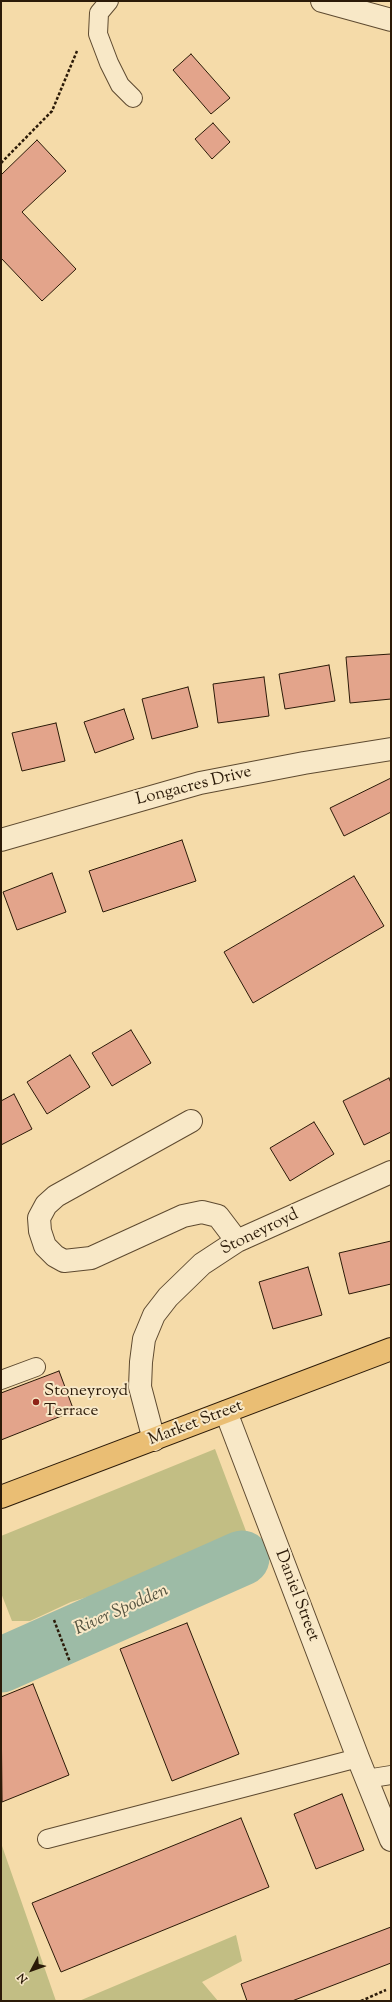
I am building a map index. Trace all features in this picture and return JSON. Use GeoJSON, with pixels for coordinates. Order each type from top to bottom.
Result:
{"type":"FeatureCollection","features":[{"type":"Feature","properties":{"kind":"main road","name":"Market Street"},"geometry":{"type":"LineString","coordinates":[[1,1497],[391,1349]]}},
{"type":"Feature","properties":{"kind":"street"},"geometry":{"type":"LineString","coordinates":[[322,1],[391,20]]}},
{"type":"Feature","properties":{"kind":"street","name":"Longacres Drive"},"geometry":{"type":"LineString","coordinates":[[1,840],[200,783],[304,762],[391,748]]}},
{"type":"Feature","properties":{"kind":"street"},"geometry":{"type":"LineString","coordinates":[[191,1121],[56,1196],[46,1205],[39,1218],[40,1231],[46,1246],[55,1256],[64,1261],[91,1258],[183,1216],[202,1212],[218,1216],[237,1241]]}},
{"type":"Feature","properties":{"kind":"street","name":"Stoneyroyd"},"geometry":{"type":"LineString","coordinates":[[154,1440],[140,1387],[141,1362],[144,1339],[154,1315],[168,1297],[202,1264],[237,1241],[391,1172]]}},
{"type":"Feature","properties":{"kind":"street","name":"Daniel Street"},"geometry":{"type":"LineString","coordinates":[[226,1412],[366,1779],[391,1840]]}},
{"type":"Feature","properties":{"kind":"lane"},"geometry":{"type":"LineString","coordinates":[[109,1],[99,13],[98,34],[109,63],[120,85],[133,98]]}},
{"type":"Feature","properties":{"kind":"lane"},"geometry":{"type":"LineString","coordinates":[[1,1380],[36,1367]]}},
{"type":"Feature","properties":{"kind":"lane"},"geometry":{"type":"LineString","coordinates":[[47,1839],[358,1758]]}},
{"type":"Feature","properties":{"kind":"lane"},"geometry":{"type":"LineString","coordinates":[[366,1779],[391,1775]]}},
{"type":"Feature","properties":{"kind":"path"},"geometry":{"type":"LineString","coordinates":[[1,163],[52,111],[78,48]]}},
{"type":"Feature","properties":{"kind":"path"},"geometry":{"type":"LineString","coordinates":[[54,1620],[70,1662]]}},
{"type":"Feature","properties":{"kind":"path"},"geometry":{"type":"LineString","coordinates":[[361,2001],[386,1990]]}},
{"type":"Feature","properties":{"kind":"shaded area"},"geometry":{"type":"Polygon","coordinates":[[[215,1449],[252,1547],[71,1602],[30,1621],[12,1621],[1,1593],[1,1536],[215,1449]]]}},
{"type":"Feature","properties":{"kind":"shaded area"},"geometry":{"type":"Polygon","coordinates":[[[1,1843],[56,2001],[1,2001],[1,1843]]]}},
{"type":"Feature","properties":{"kind":"shaded area"},"geometry":{"type":"Polygon","coordinates":[[[236,1935],[242,1961],[202,1982],[218,2001],[79,2001],[236,1935]]]}},
{"type":"Feature","properties":{"kind":"building"},"geometry":{"type":"Polygon","coordinates":[[[191,54],[230,98],[211,114],[173,70],[191,54]]]}},
{"type":"Feature","properties":{"kind":"building"},"geometry":{"type":"Polygon","coordinates":[[[213,123],[230,142],[212,159],[195,139],[213,123]]]}},
{"type":"Feature","properties":{"kind":"building"},"geometry":{"type":"Polygon","coordinates":[[[37,140],[66,171],[22,212],[76,269],[42,301],[1,258],[1,175],[37,140]]]}},
{"type":"Feature","properties":{"kind":"building"},"geometry":{"type":"Polygon","coordinates":[[[391,654],[391,699],[350,703],[346,657],[391,654]]]}},
{"type":"Feature","properties":{"kind":"building"},"geometry":{"type":"Polygon","coordinates":[[[329,665],[335,701],[285,709],[279,674],[329,665]]]}},
{"type":"Feature","properties":{"kind":"building"},"geometry":{"type":"Polygon","coordinates":[[[264,677],[269,716],[218,723],[213,684],[264,677]]]}},
{"type":"Feature","properties":{"kind":"building"},"geometry":{"type":"Polygon","coordinates":[[[188,687],[198,727],[152,739],[142,699],[188,687]]]}},
{"type":"Feature","properties":{"kind":"building"},"geometry":{"type":"Polygon","coordinates":[[[124,709],[134,739],[95,753],[84,722],[124,709]]]}},
{"type":"Feature","properties":{"kind":"building"},"geometry":{"type":"Polygon","coordinates":[[[56,723],[65,761],[22,771],[12,733],[56,723]]]}},
{"type":"Feature","properties":{"kind":"building"},"geometry":{"type":"Polygon","coordinates":[[[391,778],[391,812],[344,836],[330,808],[391,778]]]}},
{"type":"Feature","properties":{"kind":"building"},"geometry":{"type":"Polygon","coordinates":[[[182,840],[196,881],[103,912],[89,871],[182,840]]]}},
{"type":"Feature","properties":{"kind":"building"},"geometry":{"type":"Polygon","coordinates":[[[52,873],[66,912],[17,930],[3,892],[52,873]]]}},
{"type":"Feature","properties":{"kind":"building"},"geometry":{"type":"Polygon","coordinates":[[[354,876],[384,926],[253,1003],[224,952],[354,876]]]}},
{"type":"Feature","properties":{"kind":"building"},"geometry":{"type":"Polygon","coordinates":[[[131,1030],[151,1063],[112,1086],[92,1053],[131,1030]]]}},
{"type":"Feature","properties":{"kind":"building"},"geometry":{"type":"Polygon","coordinates":[[[70,1055],[90,1087],[47,1114],[27,1082],[70,1055]]]}},
{"type":"Feature","properties":{"kind":"building"},"geometry":{"type":"Polygon","coordinates":[[[389,1078],[391,1083],[391,1132],[364,1145],[343,1101],[389,1078]]]}},
{"type":"Feature","properties":{"kind":"building"},"geometry":{"type":"Polygon","coordinates":[[[14,1094],[32,1129],[1,1145],[1,1101],[14,1094]]]}},
{"type":"Feature","properties":{"kind":"building"},"geometry":{"type":"Polygon","coordinates":[[[314,1122],[334,1154],[290,1181],[270,1148],[314,1122]]]}},
{"type":"Feature","properties":{"kind":"building"},"geometry":{"type":"Polygon","coordinates":[[[391,1241],[391,1284],[349,1294],[339,1253],[391,1241]]]}},
{"type":"Feature","properties":{"kind":"building"},"geometry":{"type":"Polygon","coordinates":[[[308,1267],[322,1315],[273,1329],[259,1282],[308,1267]]]}},
{"type":"Feature","properties":{"kind":"building","name":"Stoneyroyd Terrace"},"geometry":{"type":"Polygon","coordinates":[[[59,1371],[74,1411],[1,1440],[1,1393],[59,1371]]]}},
{"type":"Feature","properties":{"kind":"building"},"geometry":{"type":"Polygon","coordinates":[[[187,1623],[239,1754],[172,1781],[120,1649],[187,1623]]]}},
{"type":"Feature","properties":{"kind":"building"},"geometry":{"type":"Polygon","coordinates":[[[33,1684],[69,1775],[2,1802],[1,1697],[33,1684]]]}},
{"type":"Feature","properties":{"kind":"building"},"geometry":{"type":"Polygon","coordinates":[[[342,1794],[364,1850],[316,1869],[294,1814],[342,1794]]]}},
{"type":"Feature","properties":{"kind":"building"},"geometry":{"type":"Polygon","coordinates":[[[241,1818],[269,1887],[61,1972],[32,1903],[241,1818]]]}},
{"type":"Feature","properties":{"kind":"building"},"geometry":{"type":"Polygon","coordinates":[[[391,1927],[391,1963],[292,2001],[247,2001],[241,1984],[391,1927]]]}},
{"type":"Feature","properties":{"kind":"waterway","name":"River Spodden"},"geometry":{"type":"LineString","coordinates":[[1,1665],[242,1558]]}},
{"type":"Feature","properties":{"kind":"place","name":"Stoneyroyd Terrace"},"geometry":{"type":"Point","coordinates":[36,1402]}}]}
